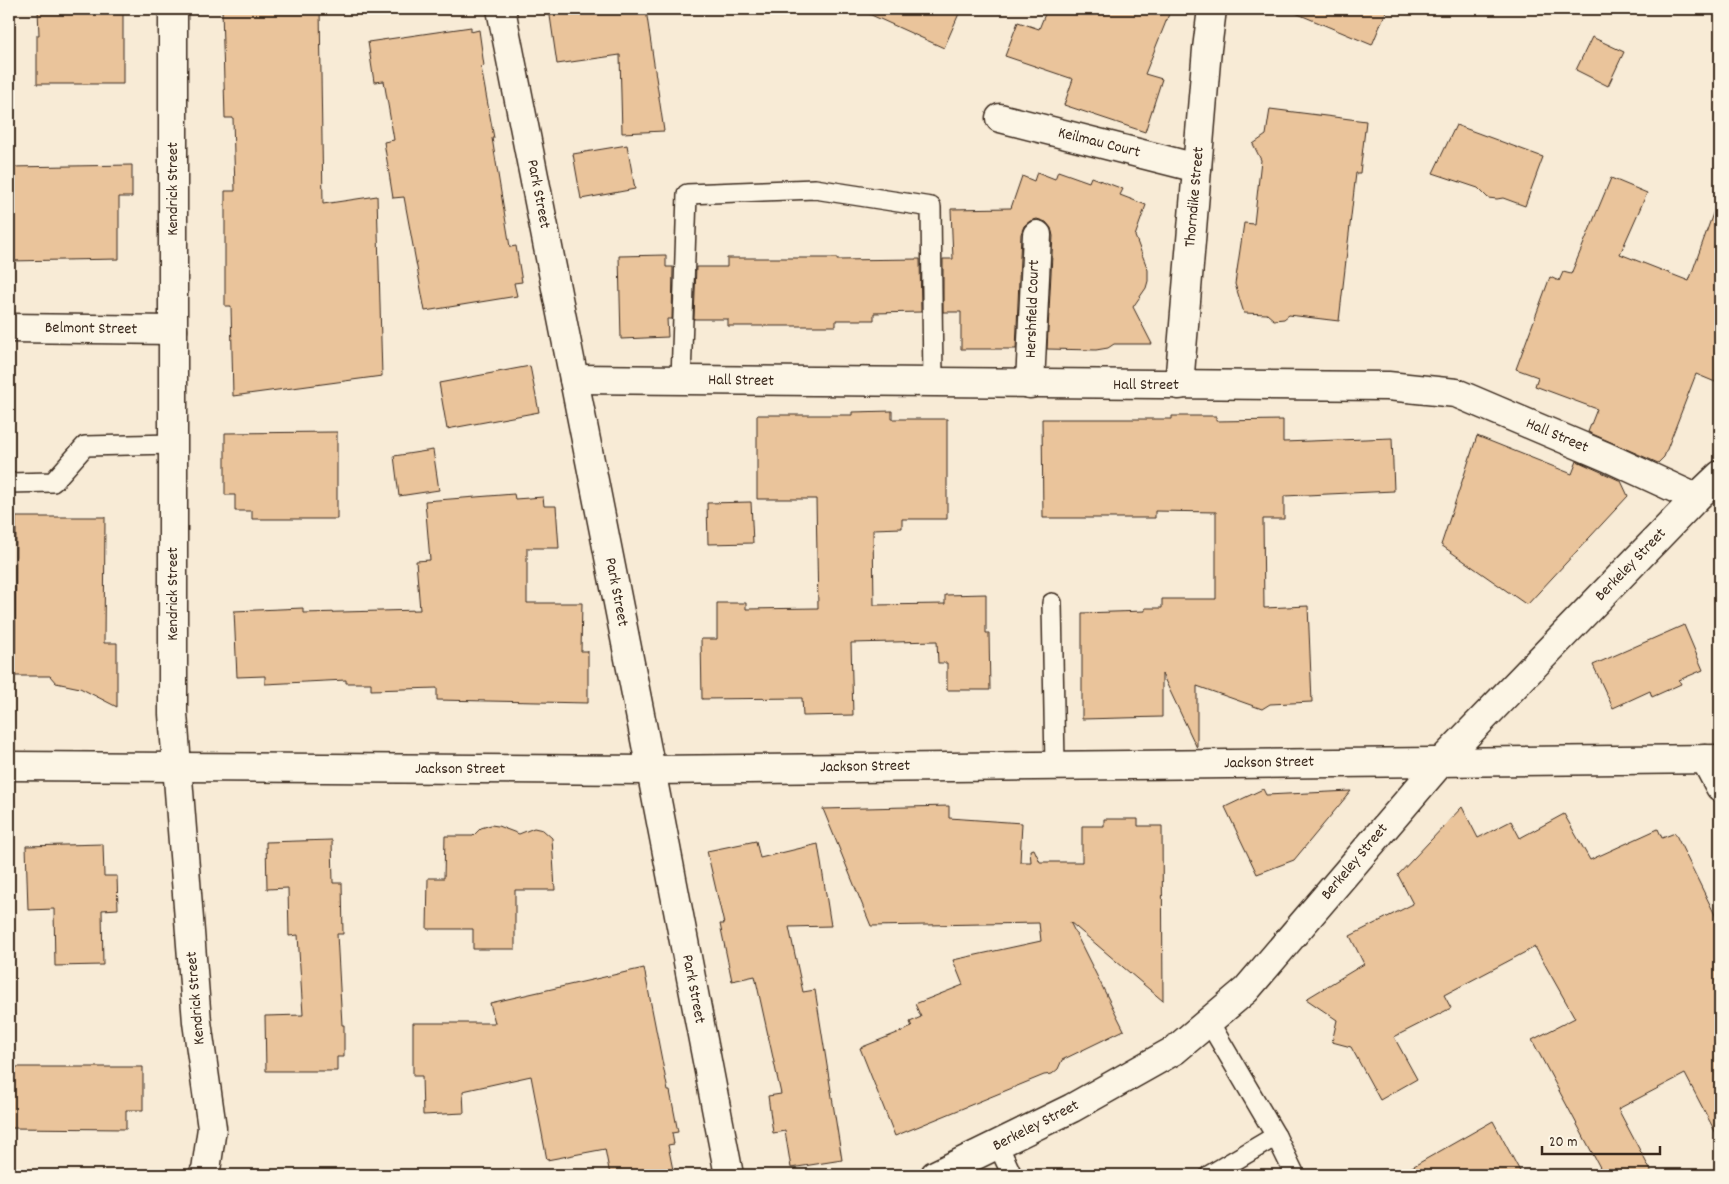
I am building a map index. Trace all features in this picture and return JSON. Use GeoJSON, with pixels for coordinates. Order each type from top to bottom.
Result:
{"type":"FeatureCollection","features":[{"type":"Feature","properties":{"kind":"street","name":"Kendrick Street"},"geometry":{"type":"LineString","coordinates":[[173,9],[173,714],[197,1022],[212,1128],[206,1170],[203,1175]]}},
{"type":"Feature","properties":{"kind":"street","name":"Park Street"},"geometry":{"type":"LineString","coordinates":[[501,9],[729,1175]]}},
{"type":"Feature","properties":{"kind":"street","name":"Thorndike Street"},"geometry":{"type":"LineString","coordinates":[[1179,385],[1212,9]]}},
{"type":"Feature","properties":{"kind":"street","name":"Keilmau Court"},"geometry":{"type":"LineString","coordinates":[[1000,118],[1197,168]]}},
{"type":"Feature","properties":{"kind":"street","name":"Hershfield Court"},"geometry":{"type":"LineString","coordinates":[[1030,384],[1037,235]]}},
{"type":"Feature","properties":{"kind":"street","name":"Belmont Street"},"geometry":{"type":"LineString","coordinates":[[9,328],[173,330]]}},
{"type":"Feature","properties":{"kind":"street","name":"Hall Street"},"geometry":{"type":"LineString","coordinates":[[574,379],[1388,386],[1456,393],[1696,498]]}},
{"type":"Feature","properties":{"kind":"street","name":"Berkeley Street"},"geometry":{"type":"LineString","coordinates":[[935,1175],[1072,1108],[1176,1050],[1246,990],[1441,762],[1720,475]]}},
{"type":"Feature","properties":{"kind":"street","name":"Jackson Street"},"geometry":{"type":"LineString","coordinates":[[9,766],[651,770],[1713,759]]}},
{"type":"Feature","properties":{"kind":"street"},"geometry":{"type":"LineString","coordinates":[[1713,759],[1720,787]]}},
{"type":"Feature","properties":{"kind":"lane"},"geometry":{"type":"LineString","coordinates":[[681,380],[687,194],[815,189],[931,207],[933,383]]}},
{"type":"Feature","properties":{"kind":"lane"},"geometry":{"type":"LineString","coordinates":[[9,483],[54,482],[85,446],[173,444]]}},
{"type":"Feature","properties":{"kind":"lane"},"geometry":{"type":"LineString","coordinates":[[1052,603],[1055,766]]}},
{"type":"Feature","properties":{"kind":"lane"},"geometry":{"type":"LineString","coordinates":[[1209,1022],[1276,1136],[1294,1175]]}},
{"type":"Feature","properties":{"kind":"lane"},"geometry":{"type":"LineString","coordinates":[[1210,1175],[1276,1136]]}},
{"type":"Feature","properties":{"kind":"lane"},"geometry":{"type":"LineString","coordinates":[[998,1144],[1012,1175]]}},
{"type":"Feature","properties":{"kind":"building"},"geometry":{"type":"Polygon","coordinates":[[[38,9],[123,9],[123,84],[37,84],[38,9]]]}},
{"type":"Feature","properties":{"kind":"building"},"geometry":{"type":"Polygon","coordinates":[[[222,9],[320,9],[323,204],[377,196],[382,376],[233,396],[231,306],[225,306],[225,191],[235,191],[233,118],[225,118],[222,9]]]}},
{"type":"Feature","properties":{"kind":"building"},"geometry":{"type":"Polygon","coordinates":[[[549,9],[626,9],[626,13],[646,10],[664,131],[622,133],[620,55],[557,64],[549,9]]]}},
{"type":"Feature","properties":{"kind":"building"},"geometry":{"type":"Polygon","coordinates":[[[858,9],[961,9],[944,48],[858,9]]]}},
{"type":"Feature","properties":{"kind":"building"},"geometry":{"type":"Polygon","coordinates":[[[1047,9],[1171,9],[1145,74],[1162,79],[1145,132],[1064,105],[1073,79],[1005,56],[1018,22],[1039,29],[1047,9]]]}},
{"type":"Feature","properties":{"kind":"building"},"geometry":{"type":"Polygon","coordinates":[[[1286,9],[1387,9],[1372,45],[1286,9]]]}},
{"type":"Feature","properties":{"kind":"building"},"geometry":{"type":"Polygon","coordinates":[[[471,27],[471,32],[479,30],[484,66],[481,67],[494,138],[492,138],[510,247],[516,246],[522,282],[514,283],[517,296],[425,311],[404,197],[393,198],[384,142],[394,140],[384,81],[374,82],[368,42],[471,27]]]}},
{"type":"Feature","properties":{"kind":"building"},"geometry":{"type":"Polygon","coordinates":[[[1592,37],[1624,52],[1608,86],[1576,70],[1592,37]]]}},
{"type":"Feature","properties":{"kind":"building"},"geometry":{"type":"Polygon","coordinates":[[[1270,109],[1366,121],[1360,173],[1356,173],[1339,321],[1289,315],[1284,319],[1274,320],[1267,314],[1244,313],[1235,284],[1244,223],[1254,224],[1261,160],[1253,144],[1266,135],[1270,109]]]}},
{"type":"Feature","properties":{"kind":"building"},"geometry":{"type":"Polygon","coordinates":[[[1456,125],[1543,157],[1525,206],[1503,198],[1488,198],[1478,188],[1433,173],[1456,125]]]}},
{"type":"Feature","properties":{"kind":"building"},"geometry":{"type":"Polygon","coordinates":[[[627,145],[635,189],[581,199],[573,154],[627,145]]]}},
{"type":"Feature","properties":{"kind":"building"},"geometry":{"type":"Polygon","coordinates":[[[132,165],[132,197],[119,197],[119,259],[9,261],[9,167],[132,165]]]}},
{"type":"Feature","properties":{"kind":"building"},"geometry":{"type":"Polygon","coordinates":[[[1058,171],[1089,182],[1091,177],[1123,189],[1120,195],[1146,205],[1135,236],[1148,270],[1148,281],[1146,288],[1133,307],[1152,344],[1114,344],[1108,348],[1096,350],[1047,349],[1053,236],[1051,228],[1046,222],[1037,219],[1030,221],[1024,226],[1021,234],[1016,349],[961,349],[961,312],[943,312],[943,259],[953,259],[951,209],[1011,208],[1022,176],[1034,181],[1037,172],[1055,179],[1058,171]]]}},
{"type":"Feature","properties":{"kind":"building"},"geometry":{"type":"Polygon","coordinates":[[[1611,178],[1647,193],[1620,254],[1689,281],[1716,205],[1720,205],[1720,384],[1696,374],[1664,457],[1658,463],[1588,432],[1597,409],[1535,386],[1538,377],[1516,369],[1550,277],[1559,281],[1563,272],[1571,274],[1611,178]]]}},
{"type":"Feature","properties":{"kind":"building"},"geometry":{"type":"Polygon","coordinates":[[[666,255],[666,267],[673,267],[672,319],[667,319],[668,337],[621,339],[619,256],[666,255]]]}},
{"type":"Feature","properties":{"kind":"building"},"geometry":{"type":"Polygon","coordinates":[[[727,258],[920,259],[921,312],[874,313],[874,320],[836,320],[836,326],[728,326],[728,319],[694,319],[696,267],[727,267],[727,258]]]}},
{"type":"Feature","properties":{"kind":"building"},"geometry":{"type":"Polygon","coordinates":[[[530,366],[539,412],[447,429],[439,383],[530,366]]]}},
{"type":"Feature","properties":{"kind":"building"},"geometry":{"type":"Polygon","coordinates":[[[892,411],[892,419],[947,419],[947,519],[902,519],[902,528],[873,529],[874,605],[945,604],[945,595],[986,594],[986,633],[989,633],[990,690],[947,690],[947,663],[938,663],[937,641],[851,643],[853,715],[803,716],[802,698],[702,699],[701,639],[717,639],[717,603],[746,603],[746,609],[818,608],[816,499],[757,499],[757,415],[852,415],[852,412],[892,411]]]}},
{"type":"Feature","properties":{"kind":"building"},"geometry":{"type":"Polygon","coordinates":[[[1172,416],[1216,416],[1216,421],[1283,420],[1283,442],[1392,438],[1394,491],[1284,496],[1284,519],[1263,519],[1264,608],[1308,606],[1312,702],[1270,704],[1262,709],[1197,686],[1197,748],[1162,674],[1162,717],[1082,719],[1082,613],[1145,611],[1145,608],[1162,608],[1162,599],[1216,599],[1216,512],[1155,511],[1155,518],[1043,518],[1042,419],[1172,419],[1172,416]]]}},
{"type":"Feature","properties":{"kind":"building"},"geometry":{"type":"Polygon","coordinates":[[[337,432],[337,519],[252,519],[252,511],[235,511],[235,495],[225,495],[225,433],[337,432]]]}},
{"type":"Feature","properties":{"kind":"building"},"geometry":{"type":"Polygon","coordinates":[[[1477,436],[1572,474],[1577,461],[1621,481],[1628,496],[1527,605],[1441,545],[1477,436]]]}},
{"type":"Feature","properties":{"kind":"building"},"geometry":{"type":"Polygon","coordinates":[[[433,450],[439,490],[399,496],[394,456],[433,450]]]}},
{"type":"Feature","properties":{"kind":"building"},"geometry":{"type":"Polygon","coordinates":[[[514,494],[515,499],[543,497],[544,506],[556,506],[559,548],[527,548],[527,603],[582,603],[581,651],[588,651],[588,703],[437,700],[437,688],[371,690],[371,683],[346,683],[346,680],[265,684],[265,676],[237,677],[234,611],[303,608],[303,613],[420,610],[416,561],[430,560],[425,501],[514,494]]]}},
{"type":"Feature","properties":{"kind":"building"},"geometry":{"type":"Polygon","coordinates":[[[751,502],[753,543],[708,544],[707,503],[751,502]]]}},
{"type":"Feature","properties":{"kind":"building"},"geometry":{"type":"Polygon","coordinates":[[[16,517],[105,517],[104,643],[117,643],[117,707],[80,688],[56,683],[50,676],[15,676],[16,517]]]}},
{"type":"Feature","properties":{"kind":"building"},"geometry":{"type":"Polygon","coordinates":[[[1684,625],[1703,670],[1679,680],[1681,684],[1652,697],[1650,691],[1613,708],[1593,665],[1684,625]]]}},
{"type":"Feature","properties":{"kind":"building"},"geometry":{"type":"Polygon","coordinates":[[[1263,789],[1266,795],[1351,791],[1294,860],[1257,874],[1225,807],[1263,789]]]}},
{"type":"Feature","properties":{"kind":"building"},"geometry":{"type":"Polygon","coordinates":[[[949,806],[949,818],[1022,823],[1020,862],[1031,862],[1030,850],[1034,849],[1040,862],[1082,862],[1082,826],[1104,826],[1104,819],[1138,819],[1138,826],[1162,826],[1163,1001],[1070,922],[1124,1030],[1062,1060],[1058,1069],[1052,1074],[1044,1075],[895,1136],[860,1048],[912,1027],[910,1022],[921,1017],[915,1004],[963,985],[953,960],[1041,941],[1039,923],[871,926],[823,809],[949,806]]]}},
{"type":"Feature","properties":{"kind":"building"},"geometry":{"type":"Polygon","coordinates":[[[1462,807],[1478,838],[1511,821],[1520,838],[1564,814],[1590,860],[1658,829],[1662,838],[1675,833],[1720,925],[1720,1141],[1685,1074],[1618,1109],[1653,1175],[1604,1175],[1532,1040],[1575,1018],[1535,947],[1444,995],[1451,1008],[1394,1037],[1417,1079],[1380,1100],[1351,1047],[1332,1042],[1337,1020],[1306,999],[1364,964],[1350,936],[1413,904],[1398,875],[1462,807]]]}},
{"type":"Feature","properties":{"kind":"building"},"geometry":{"type":"Polygon","coordinates":[[[491,825],[519,834],[534,828],[543,830],[552,838],[555,890],[515,890],[515,949],[473,949],[473,929],[427,929],[428,878],[444,878],[445,836],[473,836],[481,828],[491,825]]]}},
{"type":"Feature","properties":{"kind":"building"},"geometry":{"type":"Polygon","coordinates":[[[332,840],[333,883],[342,883],[343,934],[337,934],[342,1025],[344,1025],[344,1057],[337,1057],[337,1071],[266,1071],[265,1016],[303,1015],[298,935],[289,936],[288,888],[267,889],[266,842],[332,840]]]}},
{"type":"Feature","properties":{"kind":"building"},"geometry":{"type":"Polygon","coordinates":[[[756,841],[760,858],[818,844],[831,926],[789,927],[803,992],[815,990],[842,1160],[791,1168],[785,1131],[773,1133],[768,1096],[781,1094],[755,976],[732,981],[720,924],[724,924],[707,851],[756,841]]]}},
{"type":"Feature","properties":{"kind":"building"},"geometry":{"type":"Polygon","coordinates":[[[103,844],[104,876],[117,876],[118,909],[102,910],[103,965],[55,966],[54,909],[28,910],[26,846],[103,844]]]}},
{"type":"Feature","properties":{"kind":"building"},"geometry":{"type":"Polygon","coordinates":[[[644,968],[678,1132],[672,1133],[674,1144],[668,1145],[674,1175],[610,1175],[605,1149],[547,1160],[531,1076],[463,1091],[464,1113],[423,1115],[422,1076],[413,1076],[413,1023],[495,1023],[490,1003],[644,968]]]}},
{"type":"Feature","properties":{"kind":"building"},"geometry":{"type":"Polygon","coordinates":[[[9,1067],[143,1067],[143,1110],[126,1110],[126,1129],[9,1128],[9,1067]]]}},
{"type":"Feature","properties":{"kind":"building"},"geometry":{"type":"Polygon","coordinates":[[[1493,1121],[1522,1175],[1398,1175],[1493,1121]]]}}]}
